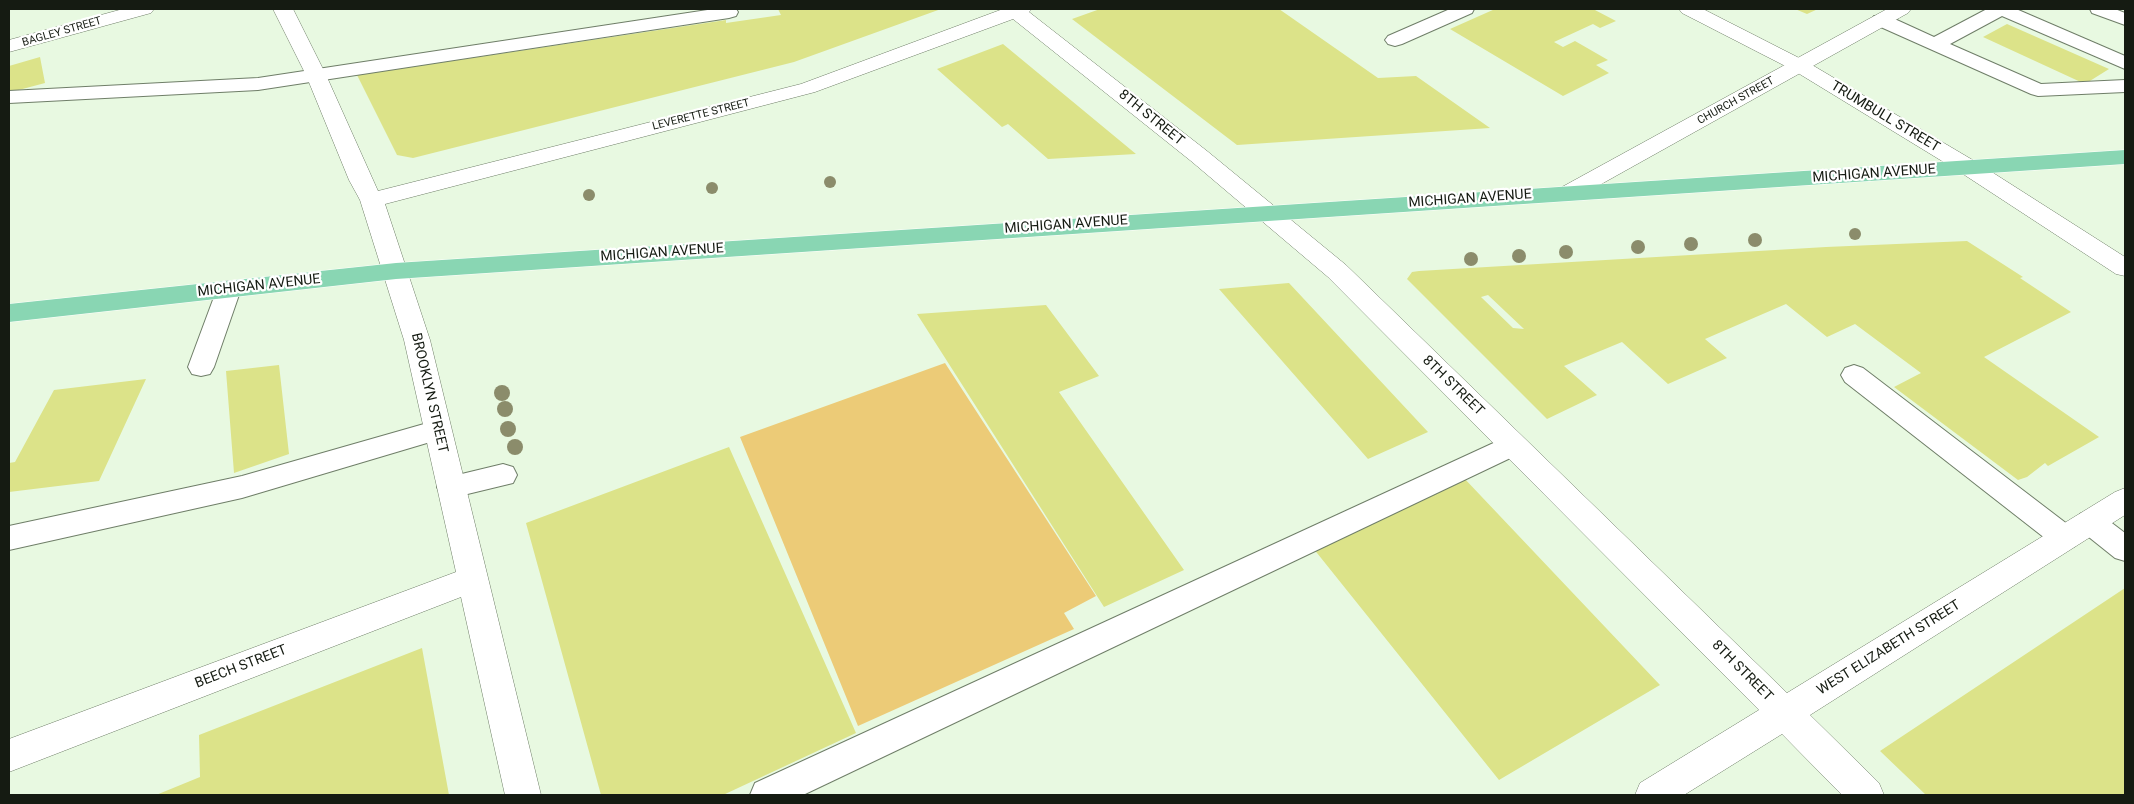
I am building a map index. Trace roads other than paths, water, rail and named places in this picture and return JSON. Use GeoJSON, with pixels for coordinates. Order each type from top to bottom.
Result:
{"type":"FeatureCollection","features":[{"type":"Feature","properties":{"kind":"main road","name":"MICHIGAN AVENUE"},"geometry":{"type":"LineString","coordinates":[[9,314],[396,271],[1266,212],[2125,157]]}},
{"type":"Feature","properties":{"kind":"street","name":"BAGLEY STREET"},"geometry":{"type":"LineString","coordinates":[[9,46],[144,9]]}},
{"type":"Feature","properties":{"kind":"street","name":"BROOKLYN STREET"},"geometry":{"type":"LineString","coordinates":[[283,9],[316,76],[360,180],[372,200],[418,340],[522,795]]}},
{"type":"Feature","properties":{"kind":"street","name":"TRUMBULL STREET"},"geometry":{"type":"LineString","coordinates":[[1688,9],[1800,66],[1968,167],[2125,268]]}},
{"type":"Feature","properties":{"kind":"street","name":"CHURCH STREET"},"geometry":{"type":"LineString","coordinates":[[1570,192],[1902,9]]}},
{"type":"Feature","properties":{"kind":"street","name":"LEVERETTE STREET"},"geometry":{"type":"LineString","coordinates":[[372,200],[808,88],[1017,10]]}},
{"type":"Feature","properties":{"kind":"street","name":"8TH STREET"},"geometry":{"type":"LineString","coordinates":[[1017,10],[1336,271],[1866,795]]}},
{"type":"Feature","properties":{"kind":"street","name":"WEST ELIZABETH STREET"},"geometry":{"type":"LineString","coordinates":[[1653,795],[2125,500]]}},
{"type":"Feature","properties":{"kind":"street","name":"BEECH STREET"},"geometry":{"type":"LineString","coordinates":[[9,755],[473,579]]}},
{"type":"Feature","properties":{"kind":"lane"},"geometry":{"type":"LineString","coordinates":[[9,97],[258,84],[729,12],[725,9]]}},
{"type":"Feature","properties":{"kind":"lane"},"geometry":{"type":"LineString","coordinates":[[1423,9],[1441,19]]}},
{"type":"Feature","properties":{"kind":"lane"},"geometry":{"type":"LineString","coordinates":[[1395,40],[1465,9]]}},
{"type":"Feature","properties":{"kind":"lane"},"geometry":{"type":"LineString","coordinates":[[1935,44],[2001,9],[2125,63]]}},
{"type":"Feature","properties":{"kind":"lane"},"geometry":{"type":"LineString","coordinates":[[2099,9],[2125,19]]}},
{"type":"Feature","properties":{"kind":"lane"},"geometry":{"type":"LineString","coordinates":[[1881,20],[2038,90],[2125,86]]}},
{"type":"Feature","properties":{"kind":"lane"},"geometry":{"type":"LineString","coordinates":[[201,367],[228,289]]}},
{"type":"Feature","properties":{"kind":"lane"},"geometry":{"type":"LineString","coordinates":[[1854,375],[2077,530],[2125,548]]}},
{"type":"Feature","properties":{"kind":"lane"},"geometry":{"type":"LineString","coordinates":[[9,538],[242,487],[438,430]]}},
{"type":"Feature","properties":{"kind":"lane"},"geometry":{"type":"LineString","coordinates":[[766,795],[1513,445]]}},
{"type":"Feature","properties":{"kind":"lane"},"geometry":{"type":"LineString","coordinates":[[451,487],[503,475]]}}]}
